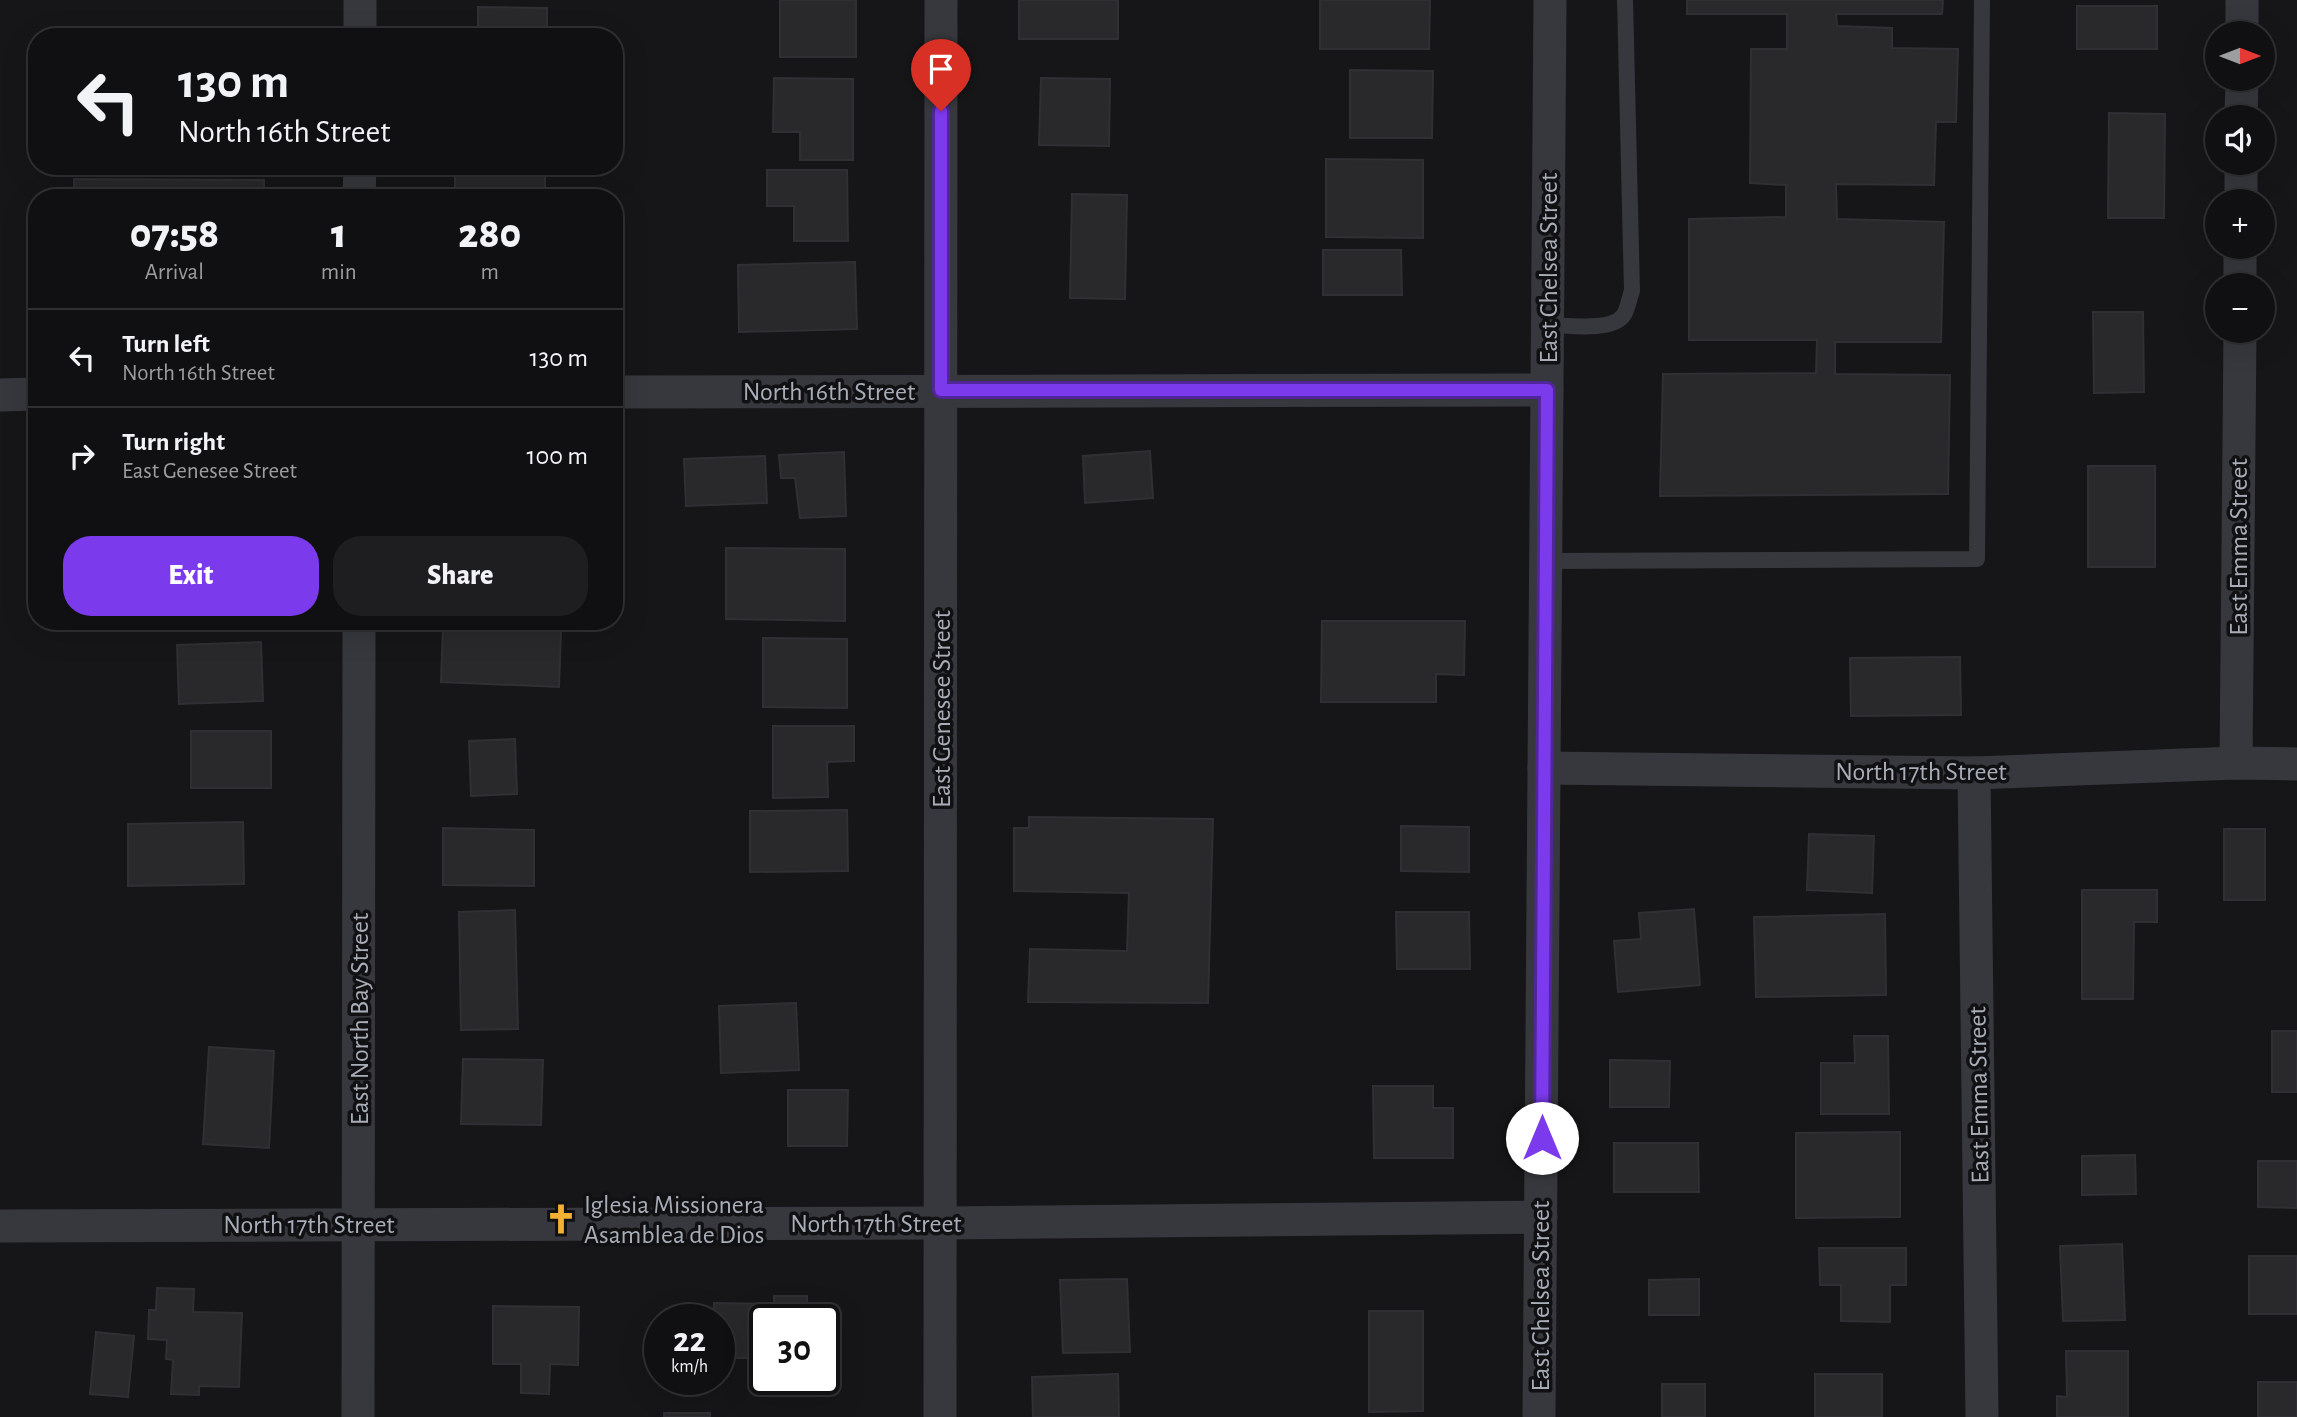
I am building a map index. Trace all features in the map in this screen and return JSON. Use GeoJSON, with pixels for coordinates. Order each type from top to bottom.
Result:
{"type":"FeatureCollection","features":[{"type":"Feature","properties":{"kind":"street"},"geometry":{"type":"LineString","coordinates":[[360,0],[360,28]]}},
{"type":"Feature","properties":{"kind":"street","name":"East Genesee Street"},"geometry":{"type":"LineString","coordinates":[[940,1417],[941,0]]}},
{"type":"Feature","properties":{"kind":"street","name":"East Chelsea Street"},"geometry":{"type":"LineString","coordinates":[[1539,1417],[1550,0]]}},
{"type":"Feature","properties":{"kind":"street"},"geometry":{"type":"LineString","coordinates":[[2242,0],[2242,21]]}},
{"type":"Feature","properties":{"kind":"street","name":"East Emma Street"},"geometry":{"type":"LineString","coordinates":[[2236,764],[2240,343]]}},
{"type":"Feature","properties":{"kind":"street","name":"North 16th Street"},"geometry":{"type":"LineString","coordinates":[[623,392],[1547,390]]}},
{"type":"Feature","properties":{"kind":"street"},"geometry":{"type":"LineString","coordinates":[[0,395],[28,394]]}},
{"type":"Feature","properties":{"kind":"street","name":"East North Bay Street"},"geometry":{"type":"LineString","coordinates":[[358,1417],[359,630]]}},
{"type":"Feature","properties":{"kind":"street","name":"North 17th Street"},"geometry":{"type":"LineString","coordinates":[[1544,768],[1974,773],[2297,764]]}},
{"type":"Feature","properties":{"kind":"street","name":"East Emma Street"},"geometry":{"type":"LineString","coordinates":[[1974,773],[1982,1417]]}},
{"type":"Feature","properties":{"kind":"street","name":"North 17th Street"},"geometry":{"type":"LineString","coordinates":[[0,1226],[940,1223],[1541,1217]]}},
{"type":"Feature","properties":{"kind":"lane"},"geometry":{"type":"LineString","coordinates":[[1548,325],[1598,326],[1615,323],[1624,315],[1632,290],[1625,0]]}},
{"type":"Feature","properties":{"kind":"lane"},"geometry":{"type":"LineString","coordinates":[[1546,561],[1977,559],[1982,0]]}},
{"type":"Feature","properties":{"kind":"building"},"geometry":{"type":"Polygon","coordinates":[[[780,0],[856,0],[856,57],[780,57],[780,0]]]}},
{"type":"Feature","properties":{"kind":"building"},"geometry":{"type":"Polygon","coordinates":[[[1019,0],[1118,0],[1118,39],[1019,39],[1019,0]]]}},
{"type":"Feature","properties":{"kind":"building"},"geometry":{"type":"Polygon","coordinates":[[[1320,0],[1430,0],[1429,49],[1320,49],[1320,0]]]}},
{"type":"Feature","properties":{"kind":"building"},"geometry":{"type":"Polygon","coordinates":[[[1687,0],[1943,0],[1942,14],[1836,14],[1837,26],[1892,28],[1892,48],[1958,49],[1956,122],[1936,122],[1934,185],[1836,184],[1837,219],[1944,222],[1941,342],[1835,342],[1835,374],[1950,375],[1948,494],[1660,496],[1663,374],[1816,373],[1817,340],[1689,340],[1689,219],[1786,217],[1786,185],[1750,183],[1751,49],[1787,49],[1787,14],[1687,14],[1687,0]]]}},
{"type":"Feature","properties":{"kind":"building"},"geometry":{"type":"Polygon","coordinates":[[[2077,6],[2157,6],[2157,49],[2077,49],[2077,6]]]}},
{"type":"Feature","properties":{"kind":"building"},"geometry":{"type":"Polygon","coordinates":[[[478,7],[547,8],[547,28],[478,28],[478,7]]]}},
{"type":"Feature","properties":{"kind":"building"},"geometry":{"type":"Polygon","coordinates":[[[1350,70],[1433,71],[1432,138],[1350,138],[1350,70]]]}},
{"type":"Feature","properties":{"kind":"building"},"geometry":{"type":"Polygon","coordinates":[[[774,78],[853,79],[853,160],[800,160],[800,132],[773,132],[774,78]]]}},
{"type":"Feature","properties":{"kind":"building"},"geometry":{"type":"Polygon","coordinates":[[[1041,78],[1110,79],[1109,146],[1039,145],[1041,78]]]}},
{"type":"Feature","properties":{"kind":"building"},"geometry":{"type":"Polygon","coordinates":[[[2109,113],[2165,114],[2164,218],[2108,218],[2109,113]]]}},
{"type":"Feature","properties":{"kind":"building"},"geometry":{"type":"Polygon","coordinates":[[[1326,159],[1423,160],[1423,238],[1326,237],[1326,159]]]}},
{"type":"Feature","properties":{"kind":"building"},"geometry":{"type":"Polygon","coordinates":[[[767,170],[847,170],[848,241],[794,241],[794,206],[767,206],[767,170]]]}},
{"type":"Feature","properties":{"kind":"building"},"geometry":{"type":"Polygon","coordinates":[[[455,175],[545,175],[545,189],[455,189],[455,175]]]}},
{"type":"Feature","properties":{"kind":"building"},"geometry":{"type":"Polygon","coordinates":[[[74,179],[264,180],[264,189],[74,189],[74,179]]]}},
{"type":"Feature","properties":{"kind":"building"},"geometry":{"type":"Polygon","coordinates":[[[1072,194],[1127,195],[1125,299],[1070,298],[1072,194]]]}},
{"type":"Feature","properties":{"kind":"building"},"geometry":{"type":"Polygon","coordinates":[[[1323,250],[1401,250],[1402,295],[1323,295],[1323,250]]]}},
{"type":"Feature","properties":{"kind":"building"},"geometry":{"type":"Polygon","coordinates":[[[855,262],[857,329],[739,332],[738,265],[855,262]]]}},
{"type":"Feature","properties":{"kind":"building"},"geometry":{"type":"Polygon","coordinates":[[[2093,312],[2143,312],[2144,392],[2094,393],[2093,312]]]}},
{"type":"Feature","properties":{"kind":"building"},"geometry":{"type":"Polygon","coordinates":[[[1150,451],[1153,498],[1085,503],[1083,456],[1150,451]]]}},
{"type":"Feature","properties":{"kind":"building"},"geometry":{"type":"Polygon","coordinates":[[[844,452],[846,516],[800,518],[795,478],[781,478],[779,455],[844,452]]]}},
{"type":"Feature","properties":{"kind":"building"},"geometry":{"type":"Polygon","coordinates":[[[765,456],[767,503],[686,506],[684,459],[765,456]]]}},
{"type":"Feature","properties":{"kind":"building"},"geometry":{"type":"Polygon","coordinates":[[[2088,466],[2155,466],[2155,567],[2088,567],[2088,466]]]}},
{"type":"Feature","properties":{"kind":"building"},"geometry":{"type":"Polygon","coordinates":[[[726,548],[845,549],[845,621],[726,619],[726,548]]]}},
{"type":"Feature","properties":{"kind":"building"},"geometry":{"type":"Polygon","coordinates":[[[1322,621],[1465,621],[1464,675],[1436,674],[1436,702],[1321,702],[1322,621]]]}},
{"type":"Feature","properties":{"kind":"building"},"geometry":{"type":"Polygon","coordinates":[[[443,630],[561,631],[559,687],[441,682],[443,630]]]}},
{"type":"Feature","properties":{"kind":"building"},"geometry":{"type":"Polygon","coordinates":[[[763,638],[847,639],[847,708],[763,707],[763,638]]]}},
{"type":"Feature","properties":{"kind":"building"},"geometry":{"type":"Polygon","coordinates":[[[261,642],[263,701],[179,704],[177,645],[261,642]]]}},
{"type":"Feature","properties":{"kind":"building"},"geometry":{"type":"Polygon","coordinates":[[[1960,657],[1961,715],[1851,716],[1850,658],[1960,657]]]}},
{"type":"Feature","properties":{"kind":"building"},"geometry":{"type":"Polygon","coordinates":[[[773,726],[854,726],[854,761],[827,762],[828,797],[773,798],[773,726]]]}},
{"type":"Feature","properties":{"kind":"building"},"geometry":{"type":"Polygon","coordinates":[[[191,731],[271,731],[271,788],[191,788],[191,731]]]}},
{"type":"Feature","properties":{"kind":"building"},"geometry":{"type":"Polygon","coordinates":[[[515,739],[517,794],[471,796],[469,741],[515,739]]]}},
{"type":"Feature","properties":{"kind":"building"},"geometry":{"type":"Polygon","coordinates":[[[847,810],[848,871],[750,872],[750,811],[847,810]]]}},
{"type":"Feature","properties":{"kind":"building"},"geometry":{"type":"Polygon","coordinates":[[[1029,817],[1213,819],[1208,1003],[1028,1002],[1030,949],[1127,951],[1129,893],[1014,891],[1014,828],[1029,828],[1029,817]]]}},
{"type":"Feature","properties":{"kind":"building"},"geometry":{"type":"Polygon","coordinates":[[[243,822],[244,884],[128,886],[128,824],[243,822]]]}},
{"type":"Feature","properties":{"kind":"building"},"geometry":{"type":"Polygon","coordinates":[[[1401,826],[1469,827],[1469,872],[1401,871],[1401,826]]]}},
{"type":"Feature","properties":{"kind":"building"},"geometry":{"type":"Polygon","coordinates":[[[443,828],[534,830],[534,886],[443,885],[443,828]]]}},
{"type":"Feature","properties":{"kind":"building"},"geometry":{"type":"Polygon","coordinates":[[[2224,829],[2265,829],[2265,900],[2224,900],[2224,829]]]}},
{"type":"Feature","properties":{"kind":"building"},"geometry":{"type":"Polygon","coordinates":[[[1809,834],[1874,836],[1872,893],[1807,890],[1809,834]]]}},
{"type":"Feature","properties":{"kind":"building"},"geometry":{"type":"Polygon","coordinates":[[[2082,890],[2157,890],[2157,922],[2134,922],[2133,999],[2082,999],[2082,890]]]}},
{"type":"Feature","properties":{"kind":"building"},"geometry":{"type":"Polygon","coordinates":[[[1694,909],[1700,985],[1618,992],[1614,941],[1641,939],[1639,913],[1694,909]]]}},
{"type":"Feature","properties":{"kind":"building"},"geometry":{"type":"Polygon","coordinates":[[[515,910],[518,1029],[461,1030],[459,912],[515,910]]]}},
{"type":"Feature","properties":{"kind":"building"},"geometry":{"type":"Polygon","coordinates":[[[1396,912],[1469,912],[1470,969],[1397,969],[1396,912]]]}},
{"type":"Feature","properties":{"kind":"building"},"geometry":{"type":"Polygon","coordinates":[[[1885,914],[1886,995],[1756,997],[1754,917],[1885,914]]]}},
{"type":"Feature","properties":{"kind":"building"},"geometry":{"type":"Polygon","coordinates":[[[796,1003],[799,1070],[721,1073],[719,1006],[796,1003]]]}},
{"type":"Feature","properties":{"kind":"building"},"geometry":{"type":"Polygon","coordinates":[[[2272,1031],[2297,1031],[2297,1092],[2272,1092],[2272,1031]]]}},
{"type":"Feature","properties":{"kind":"building"},"geometry":{"type":"Polygon","coordinates":[[[1854,1036],[1888,1036],[1889,1114],[1821,1114],[1821,1063],[1855,1063],[1854,1036]]]}},
{"type":"Feature","properties":{"kind":"building"},"geometry":{"type":"Polygon","coordinates":[[[209,1047],[274,1051],[269,1148],[203,1144],[209,1047]]]}},
{"type":"Feature","properties":{"kind":"building"},"geometry":{"type":"Polygon","coordinates":[[[463,1059],[543,1060],[541,1125],[461,1124],[463,1059]]]}},
{"type":"Feature","properties":{"kind":"building"},"geometry":{"type":"Polygon","coordinates":[[[1610,1060],[1670,1061],[1669,1107],[1610,1107],[1610,1060]]]}},
{"type":"Feature","properties":{"kind":"building"},"geometry":{"type":"Polygon","coordinates":[[[1373,1086],[1433,1086],[1433,1108],[1453,1108],[1453,1158],[1374,1158],[1373,1086]]]}},
{"type":"Feature","properties":{"kind":"building"},"geometry":{"type":"Polygon","coordinates":[[[788,1090],[848,1090],[847,1146],[788,1146],[788,1090]]]}},
{"type":"Feature","properties":{"kind":"building"},"geometry":{"type":"Polygon","coordinates":[[[1900,1132],[1900,1217],[1796,1218],[1796,1133],[1900,1132]]]}},
{"type":"Feature","properties":{"kind":"building"},"geometry":{"type":"Polygon","coordinates":[[[1614,1143],[1698,1143],[1699,1192],[1614,1192],[1614,1143]]]}},
{"type":"Feature","properties":{"kind":"building"},"geometry":{"type":"Polygon","coordinates":[[[2135,1155],[2136,1194],[2082,1195],[2082,1156],[2135,1155]]]}},
{"type":"Feature","properties":{"kind":"building"},"geometry":{"type":"Polygon","coordinates":[[[2258,1161],[2297,1161],[2297,1208],[2258,1207],[2258,1161]]]}},
{"type":"Feature","properties":{"kind":"building"},"geometry":{"type":"Polygon","coordinates":[[[2122,1244],[2125,1320],[2063,1321],[2060,1246],[2122,1244]]]}},
{"type":"Feature","properties":{"kind":"building"},"geometry":{"type":"Polygon","coordinates":[[[1819,1248],[1906,1248],[1906,1285],[1890,1285],[1890,1322],[1841,1321],[1841,1285],[1820,1285],[1819,1248]]]}},
{"type":"Feature","properties":{"kind":"building"},"geometry":{"type":"Polygon","coordinates":[[[2249,1256],[2297,1256],[2297,1314],[2249,1314],[2249,1256]]]}},
{"type":"Feature","properties":{"kind":"building"},"geometry":{"type":"Polygon","coordinates":[[[1127,1279],[1130,1352],[1063,1353],[1060,1280],[1127,1279]]]}},
{"type":"Feature","properties":{"kind":"building"},"geometry":{"type":"Polygon","coordinates":[[[1699,1279],[1699,1315],[1649,1315],[1649,1280],[1699,1279]]]}},
{"type":"Feature","properties":{"kind":"building"},"geometry":{"type":"Polygon","coordinates":[[[157,1288],[194,1289],[193,1312],[242,1313],[239,1387],[199,1386],[199,1395],[171,1394],[173,1360],[166,1359],[167,1340],[148,1339],[149,1310],[156,1310],[157,1288]]]}},
{"type":"Feature","properties":{"kind":"building"},"geometry":{"type":"Polygon","coordinates":[[[774,1296],[807,1296],[807,1303],[829,1304],[774,1304],[774,1296]]]}},
{"type":"Feature","properties":{"kind":"building"},"geometry":{"type":"Polygon","coordinates":[[[714,1303],[774,1304],[749,1304],[749,1358],[735,1358],[735,1304],[714,1303]]]}},
{"type":"Feature","properties":{"kind":"building"},"geometry":{"type":"Polygon","coordinates":[[[493,1306],[579,1307],[578,1365],[550,1364],[549,1394],[521,1393],[521,1364],[493,1364],[493,1306]]]}},
{"type":"Feature","properties":{"kind":"building"},"geometry":{"type":"Polygon","coordinates":[[[1369,1311],[1423,1311],[1423,1411],[1369,1412],[1369,1311]]]}},
{"type":"Feature","properties":{"kind":"building"},"geometry":{"type":"Polygon","coordinates":[[[96,1332],[134,1336],[128,1397],[90,1394],[96,1332]]]}},
{"type":"Feature","properties":{"kind":"building"},"geometry":{"type":"Polygon","coordinates":[[[2066,1351],[2128,1351],[2128,1417],[2057,1417],[2057,1396],[2067,1397],[2066,1351]]]}},
{"type":"Feature","properties":{"kind":"building"},"geometry":{"type":"Polygon","coordinates":[[[1118,1374],[1119,1417],[1033,1417],[1032,1377],[1118,1374]]]}},
{"type":"Feature","properties":{"kind":"building"},"geometry":{"type":"Polygon","coordinates":[[[1815,1374],[1882,1374],[1882,1417],[1815,1417],[1815,1374]]]}},
{"type":"Feature","properties":{"kind":"building"},"geometry":{"type":"Polygon","coordinates":[[[2258,1382],[2297,1382],[2297,1417],[2258,1417],[2258,1382]]]}},
{"type":"Feature","properties":{"kind":"building"},"geometry":{"type":"Polygon","coordinates":[[[1662,1384],[1705,1384],[1705,1417],[1662,1417],[1662,1384]]]}},
{"type":"Feature","properties":{"kind":"building"},"geometry":{"type":"Polygon","coordinates":[[[664,1413],[710,1413],[710,1417],[664,1417],[664,1413]]]}},
{"type":"Feature","properties":{"kind":"place","name":"Iglesia Missionera Asamblea de Dios"},"geometry":{"type":"Point","coordinates":[561,1219]}},
{"type":"Feature","properties":{"kind":"route"},"geometry":{"type":"LineString","coordinates":[[941,111],[941,390],[1547,390],[1542,1138]]}}]}
